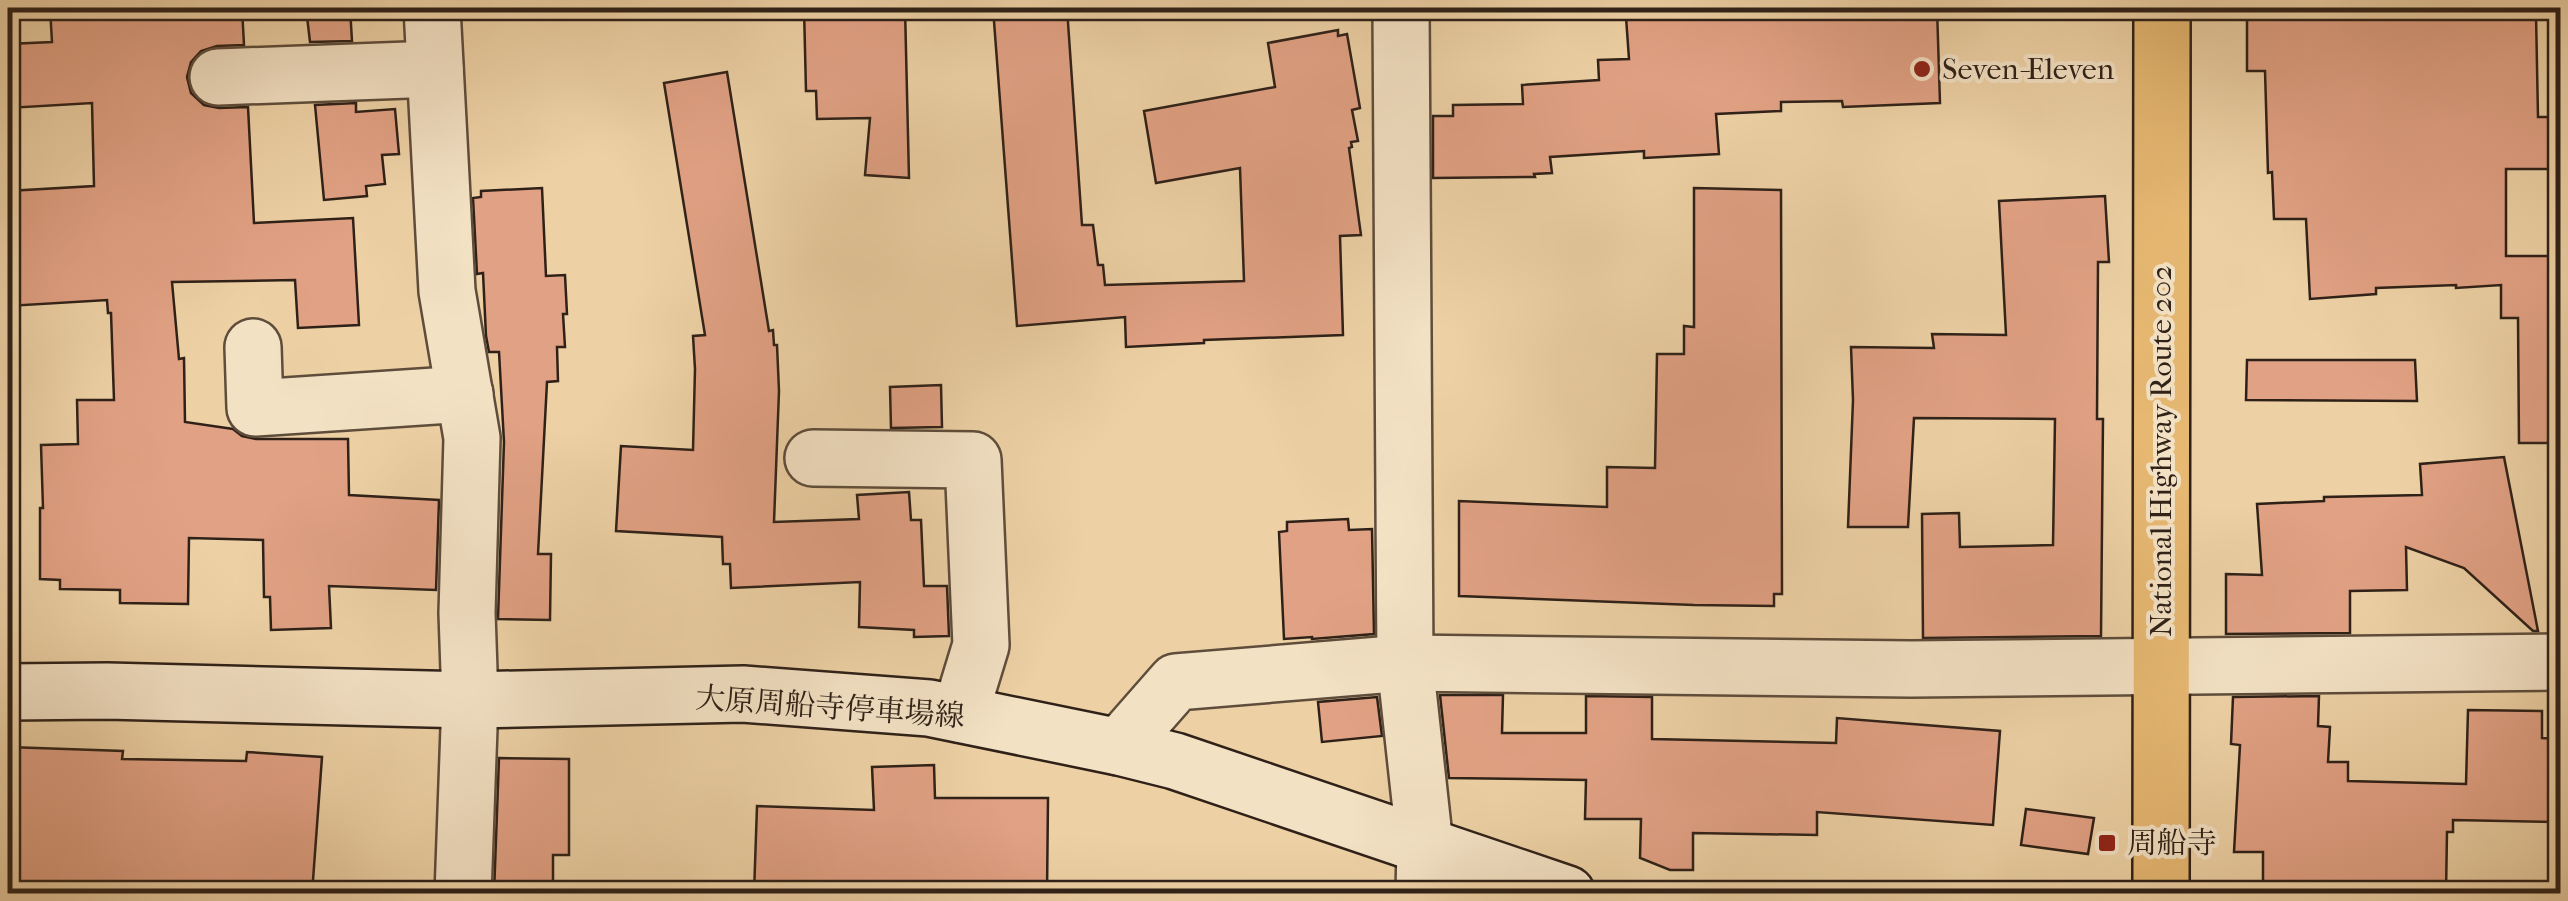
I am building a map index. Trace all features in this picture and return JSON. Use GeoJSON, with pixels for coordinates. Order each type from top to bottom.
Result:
{"type":"FeatureCollection","features":[{"type":"Feature","properties":{"kind":"highway","name":"National Highway Route 202"},"geometry":{"type":"LineString","coordinates":[[2161,894],[2162,8]]}},
{"type":"Feature","properties":{"kind":"street"},"geometry":{"type":"LineString","coordinates":[[432,8],[448,291],[472,438],[467,614],[470,700],[463,894]]}},
{"type":"Feature","properties":{"kind":"street"},"geometry":{"type":"LineString","coordinates":[[1401,8],[1404,663],[1425,870]]}},
{"type":"Feature","properties":{"kind":"street"},"geometry":{"type":"LineString","coordinates":[[218,77],[435,69]]}},
{"type":"Feature","properties":{"kind":"street"},"geometry":{"type":"LineString","coordinates":[[253,348],[254,408],[466,394]]}},
{"type":"Feature","properties":{"kind":"street"},"geometry":{"type":"LineString","coordinates":[[813,458],[973,460],[981,644],[960,714]]}},
{"type":"Feature","properties":{"kind":"street"},"geometry":{"type":"LineString","coordinates":[[1119,747],[1176,682],[1404,663],[1911,669],[2560,662]]}},
{"type":"Feature","properties":{"kind":"street","name":"大原周船寺停車場線"},"geometry":{"type":"LineString","coordinates":[[8,692],[470,700],[742,694],[929,708],[1174,761],[1425,870],[1567,894]]}},
{"type":"Feature","properties":{"kind":"building"},"geometry":{"type":"Polygon","coordinates":[[[50,8],[242,8],[244,45],[201,51],[191,62],[187,77],[191,93],[204,105],[248,107],[254,223],[353,218],[359,325],[298,328],[295,280],[172,282],[179,359],[184,358],[185,422],[233,429],[256,439],[348,439],[349,495],[439,500],[436,590],[329,586],[331,628],[271,630],[270,597],[264,597],[263,540],[189,538],[188,604],[120,603],[120,590],[60,589],[60,580],[40,579],[41,445],[78,444],[77,400],[114,400],[111,313],[107,300],[8,306],[8,191],[94,186],[92,103],[8,108],[8,44],[52,42],[50,8]]]}},
{"type":"Feature","properties":{"kind":"building"},"geometry":{"type":"Polygon","coordinates":[[[306,8],[350,8],[352,41],[310,42],[306,8]]]}},
{"type":"Feature","properties":{"kind":"building"},"geometry":{"type":"Polygon","coordinates":[[[804,8],[905,8],[909,178],[865,175],[870,118],[817,119],[816,91],[806,91],[804,8]]]}},
{"type":"Feature","properties":{"kind":"building"},"geometry":{"type":"Polygon","coordinates":[[[993,8],[1067,8],[1082,225],[1093,225],[1105,285],[1244,281],[1240,168],[1156,183],[1144,111],[1275,87],[1268,43],[1338,30],[1338,36],[1347,34],[1360,108],[1352,110],[1358,141],[1351,142],[1349,148],[1361,235],[1340,236],[1343,335],[1126,347],[1125,317],[1017,326],[993,8]]]}},
{"type":"Feature","properties":{"kind":"building"},"geometry":{"type":"Polygon","coordinates":[[[1633,8],[1937,8],[1940,103],[1843,107],[1842,101],[1781,102],[1781,111],[1716,114],[1719,154],[1644,158],[1644,151],[1550,157],[1552,173],[1534,174],[1535,177],[1433,178],[1433,116],[1453,116],[1453,105],[1523,104],[1522,85],[1599,80],[1598,60],[1629,59],[1626,17],[1634,17],[1633,8]]]}},
{"type":"Feature","properties":{"kind":"building"},"geometry":{"type":"Polygon","coordinates":[[[2247,8],[2400,8],[2400,18],[2536,14],[2538,117],[2555,117],[2555,169],[2506,169],[2506,256],[2560,256],[2560,443],[2519,443],[2518,318],[2501,318],[2501,285],[2376,288],[2376,294],[2310,299],[2306,219],[2274,219],[2272,172],[2268,173],[2265,71],[2247,71],[2247,8]]]}},
{"type":"Feature","properties":{"kind":"building"},"geometry":{"type":"Polygon","coordinates":[[[727,72],[769,331],[773,330],[777,345],[774,522],[859,519],[857,495],[909,492],[911,520],[921,520],[924,586],[947,586],[949,636],[914,637],[914,630],[859,627],[860,582],[731,588],[730,564],[723,564],[722,537],[616,531],[621,446],[693,450],[693,336],[705,335],[664,83],[727,72]]]}},
{"type":"Feature","properties":{"kind":"building"},"geometry":{"type":"Polygon","coordinates":[[[356,103],[356,112],[395,109],[399,154],[382,155],[385,184],[366,186],[367,196],[324,200],[315,105],[356,103]]]}},
{"type":"Feature","properties":{"kind":"building"},"geometry":{"type":"Polygon","coordinates":[[[542,188],[546,276],[565,275],[567,314],[563,314],[565,347],[557,347],[558,381],[547,382],[538,554],[551,554],[550,620],[498,619],[504,442],[499,352],[489,352],[486,336],[483,273],[477,274],[473,198],[481,197],[481,191],[542,188]]]}},
{"type":"Feature","properties":{"kind":"building"},"geometry":{"type":"Polygon","coordinates":[[[1694,188],[1781,190],[1782,594],[1774,594],[1774,606],[1459,596],[1459,501],[1607,507],[1607,467],[1655,468],[1657,354],[1684,354],[1684,326],[1694,327],[1694,188]]]}},
{"type":"Feature","properties":{"kind":"building"},"geometry":{"type":"Polygon","coordinates":[[[2105,196],[2109,262],[2098,262],[2097,419],[2103,419],[2101,636],[1923,638],[1922,514],[1959,513],[1960,547],[2053,545],[2055,419],[1914,418],[1908,527],[1848,527],[1851,347],[1934,348],[1932,334],[2006,335],[1999,201],[2105,196]]]}},
{"type":"Feature","properties":{"kind":"building"},"geometry":{"type":"Polygon","coordinates":[[[2247,360],[2415,360],[2417,401],[2246,400],[2247,360]]]}},
{"type":"Feature","properties":{"kind":"building"},"geometry":{"type":"Polygon","coordinates":[[[941,385],[942,427],[891,428],[890,387],[941,385]]]}},
{"type":"Feature","properties":{"kind":"building"},"geometry":{"type":"Polygon","coordinates":[[[2504,457],[2538,631],[2533,631],[2464,568],[2406,547],[2407,590],[2350,591],[2350,633],[2226,634],[2226,574],[2262,575],[2257,504],[2324,501],[2324,497],[2422,495],[2420,464],[2504,457]]]}},
{"type":"Feature","properties":{"kind":"building"},"geometry":{"type":"Polygon","coordinates":[[[1348,519],[1349,530],[1372,529],[1374,634],[1284,639],[1279,532],[1287,531],[1287,522],[1348,519]]]}},
{"type":"Feature","properties":{"kind":"building"},"geometry":{"type":"Polygon","coordinates":[[[1440,695],[1503,695],[1502,733],[1586,733],[1586,696],[1652,697],[1652,739],[1836,743],[1837,718],[2000,731],[1993,825],[1817,812],[1817,835],[1693,833],[1693,870],[1670,870],[1640,858],[1641,819],[1585,819],[1586,780],[1449,778],[1440,695]]]}},
{"type":"Feature","properties":{"kind":"building"},"geometry":{"type":"Polygon","coordinates":[[[2319,696],[2318,726],[2330,727],[2328,762],[2348,762],[2348,781],[2466,784],[2468,710],[2542,711],[2542,738],[2560,739],[2560,822],[2453,820],[2453,832],[2447,832],[2446,894],[2263,894],[2263,852],[2234,852],[2240,745],[2231,744],[2233,697],[2319,696]]]}},
{"type":"Feature","properties":{"kind":"building"},"geometry":{"type":"Polygon","coordinates":[[[1377,697],[1382,736],[1322,742],[1318,702],[1377,697]]]}},
{"type":"Feature","properties":{"kind":"building"},"geometry":{"type":"Polygon","coordinates":[[[8,747],[123,751],[122,759],[246,761],[247,752],[322,757],[312,894],[118,894],[118,888],[8,882],[8,747]]]}},
{"type":"Feature","properties":{"kind":"building"},"geometry":{"type":"Polygon","coordinates":[[[499,758],[569,759],[569,855],[553,855],[553,894],[494,894],[499,758]]]}},
{"type":"Feature","properties":{"kind":"building"},"geometry":{"type":"Polygon","coordinates":[[[934,765],[935,798],[1048,798],[1047,894],[754,894],[757,806],[874,810],[872,767],[934,765]]]}},
{"type":"Feature","properties":{"kind":"building"},"geometry":{"type":"Polygon","coordinates":[[[2026,809],[2094,818],[2088,854],[2021,845],[2026,809]]]}},
{"type":"Feature","properties":{"kind":"place","name":"Seven-Eleven"},"geometry":{"type":"Point","coordinates":[1922,69]}},
{"type":"Feature","properties":{"kind":"place","name":"周船寺"},"geometry":{"type":"Point","coordinates":[2107,843]}}]}
